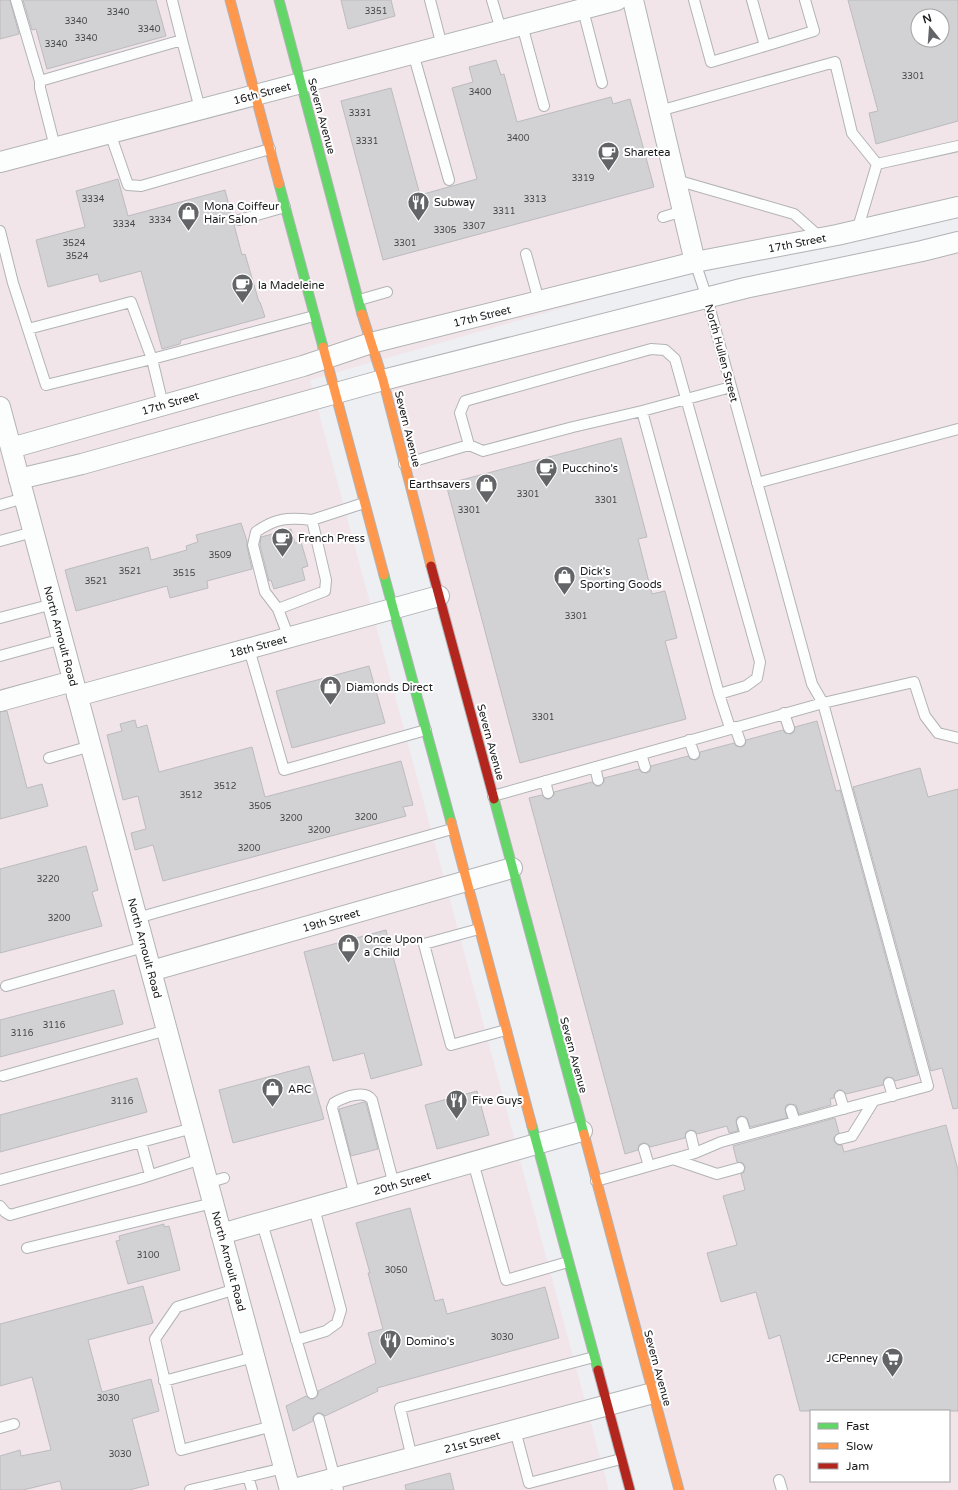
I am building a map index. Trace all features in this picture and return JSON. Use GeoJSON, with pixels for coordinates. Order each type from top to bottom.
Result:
{"type":"FeatureCollection","features":[{"type":"Feature","properties":{"kind":"street"},"geometry":{"type":"LineString","coordinates":[[230,0],[630,1490]]}},
{"type":"Feature","properties":{"kind":"street","name":"Severn Avenue"},"geometry":{"type":"LineString","coordinates":[[279,0],[359,300],[383,380],[439,596],[679,1490]]}},
{"type":"Feature","properties":{"kind":"street","name":"16th Street"},"geometry":{"type":"LineString","coordinates":[[0,162],[522,25],[581,4],[617,0]]}},
{"type":"Feature","properties":{"kind":"street","name":"North Hullen Street"},"geometry":{"type":"LineString","coordinates":[[633,0],[695,262]]}},
{"type":"Feature","properties":{"kind":"street","name":"17th Street"},"geometry":{"type":"LineString","coordinates":[[5,449],[326,359],[371,343],[695,262],[857,231],[958,207]]}},
{"type":"Feature","properties":{"kind":"street"},"geometry":{"type":"LineString","coordinates":[[22,489],[82,464],[383,380],[745,288],[958,242]]}},
{"type":"Feature","properties":{"kind":"street","name":"North Arnoult Road"},"geometry":{"type":"LineString","coordinates":[[0,407],[5,449],[22,489],[201,1159],[216,1180],[213,1203],[291,1490]]}},
{"type":"Feature","properties":{"kind":"street","name":"18th Street"},"geometry":{"type":"LineString","coordinates":[[0,702],[75,688],[249,648],[439,596]]}},
{"type":"Feature","properties":{"kind":"street","name":"19th Street"},"geometry":{"type":"LineString","coordinates":[[151,971],[512,868]]}},
{"type":"Feature","properties":{"kind":"street","name":"20th Street"},"geometry":{"type":"LineString","coordinates":[[221,1234],[582,1130]]}},
{"type":"Feature","properties":{"kind":"street","name":"21st Street"},"geometry":{"type":"LineString","coordinates":[[291,1490],[337,1484],[412,1458],[653,1393]]}},
{"type":"Feature","properties":{"kind":"lane"},"geometry":{"type":"LineString","coordinates":[[16,0],[40,81],[40,88],[55,147]]}},
{"type":"Feature","properties":{"kind":"lane"},"geometry":{"type":"LineString","coordinates":[[172,0],[200,109]]}},
{"type":"Feature","properties":{"kind":"lane"},"geometry":{"type":"LineString","coordinates":[[430,0],[442,46]]}},
{"type":"Feature","properties":{"kind":"lane"},"geometry":{"type":"LineString","coordinates":[[492,0],[501,30]]}},
{"type":"Feature","properties":{"kind":"lane"},"geometry":{"type":"LineString","coordinates":[[694,0],[711,62],[814,31],[805,0]]}},
{"type":"Feature","properties":{"kind":"lane"},"geometry":{"type":"LineString","coordinates":[[752,0],[765,46]]}},
{"type":"Feature","properties":{"kind":"lane"},"geometry":{"type":"LineString","coordinates":[[581,4],[602,83]]}},
{"type":"Feature","properties":{"kind":"lane"},"geometry":{"type":"LineString","coordinates":[[522,25],[544,106]]}},
{"type":"Feature","properties":{"kind":"lane"},"geometry":{"type":"LineString","coordinates":[[40,81],[182,40]]}},
{"type":"Feature","properties":{"kind":"lane"},"geometry":{"type":"LineString","coordinates":[[413,53],[449,180]]}},
{"type":"Feature","properties":{"kind":"lane"},"geometry":{"type":"LineString","coordinates":[[659,111],[835,62],[852,133],[878,164]]}},
{"type":"Feature","properties":{"kind":"lane"},"geometry":{"type":"LineString","coordinates":[[110,133],[128,185],[141,186],[270,149]]}},
{"type":"Feature","properties":{"kind":"lane"},"geometry":{"type":"LineString","coordinates":[[878,164],[958,146]]}},
{"type":"Feature","properties":{"kind":"lane"},"geometry":{"type":"LineString","coordinates":[[857,231],[878,164]]}},
{"type":"Feature","properties":{"kind":"lane"},"geometry":{"type":"LineString","coordinates":[[676,180],[794,214],[821,238]]}},
{"type":"Feature","properties":{"kind":"lane"},"geometry":{"type":"LineString","coordinates":[[239,220],[285,207]]}},
{"type":"Feature","properties":{"kind":"lane"},"geometry":{"type":"LineString","coordinates":[[663,217],[683,211]]}},
{"type":"Feature","properties":{"kind":"lane"},"geometry":{"type":"LineString","coordinates":[[0,232],[13,283],[46,385],[152,359],[314,316]]}},
{"type":"Feature","properties":{"kind":"lane"},"geometry":{"type":"LineString","coordinates":[[526,254],[539,301]]}},
{"type":"Feature","properties":{"kind":"lane","name":"North Hullen Street"},"geometry":{"type":"LineString","coordinates":[[695,262],[707,298],[812,684],[823,703],[928,1086],[892,1096]]}},
{"type":"Feature","properties":{"kind":"lane"},"geometry":{"type":"LineString","coordinates":[[359,300],[387,292]]}},
{"type":"Feature","properties":{"kind":"lane"},"geometry":{"type":"LineString","coordinates":[[28,329],[131,302],[152,359],[163,405]]}},
{"type":"Feature","properties":{"kind":"lane"},"geometry":{"type":"LineString","coordinates":[[469,445],[460,413],[465,401],[652,349],[665,350],[675,359],[760,662],[757,678],[746,686],[718,694]]}},
{"type":"Feature","properties":{"kind":"lane"},"geometry":{"type":"LineString","coordinates":[[404,464],[469,445],[484,451],[731,387]]}},
{"type":"Feature","properties":{"kind":"lane"},"geometry":{"type":"LineString","coordinates":[[642,411],[718,694],[740,742]]}},
{"type":"Feature","properties":{"kind":"lane"},"geometry":{"type":"LineString","coordinates":[[757,483],[958,429]]}},
{"type":"Feature","properties":{"kind":"lane"},"geometry":{"type":"LineString","coordinates":[[0,505],[22,489]]}},
{"type":"Feature","properties":{"kind":"lane"},"geometry":{"type":"LineString","coordinates":[[289,638],[278,609],[265,592],[253,545],[256,532],[267,524],[291,518],[312,520],[323,518],[364,503]]}},
{"type":"Feature","properties":{"kind":"lane"},"geometry":{"type":"LineString","coordinates":[[278,609],[325,591],[326,580],[312,520]]}},
{"type":"Feature","properties":{"kind":"lane"},"geometry":{"type":"LineString","coordinates":[[0,541],[33,532]]}},
{"type":"Feature","properties":{"kind":"lane"},"geometry":{"type":"LineString","coordinates":[[0,618],[52,604]]}},
{"type":"Feature","properties":{"kind":"lane"},"geometry":{"type":"LineString","coordinates":[[0,656],[62,639]]}},
{"type":"Feature","properties":{"kind":"lane"},"geometry":{"type":"LineString","coordinates":[[249,648],[284,770],[426,730]]}},
{"type":"Feature","properties":{"kind":"lane"},"geometry":{"type":"LineString","coordinates":[[493,796],[784,713],[914,682],[925,716],[938,733],[958,738]]}},
{"type":"Feature","properties":{"kind":"lane"},"geometry":{"type":"LineString","coordinates":[[784,713],[789,728]]}},
{"type":"Feature","properties":{"kind":"lane"},"geometry":{"type":"LineString","coordinates":[[689,740],[694,754]]}},
{"type":"Feature","properties":{"kind":"lane"},"geometry":{"type":"LineString","coordinates":[[49,758],[91,746]]}},
{"type":"Feature","properties":{"kind":"lane"},"geometry":{"type":"LineString","coordinates":[[641,754],[645,767]]}},
{"type":"Feature","properties":{"kind":"lane"},"geometry":{"type":"LineString","coordinates":[[595,767],[598,780]]}},
{"type":"Feature","properties":{"kind":"lane"},"geometry":{"type":"LineString","coordinates":[[545,781],[548,793]]}},
{"type":"Feature","properties":{"kind":"lane"},"geometry":{"type":"LineString","coordinates":[[137,918],[452,829]]}},
{"type":"Feature","properties":{"kind":"lane"},"geometry":{"type":"LineString","coordinates":[[479,929],[424,944],[451,1045],[506,1030]]}},
{"type":"Feature","properties":{"kind":"lane"},"geometry":{"type":"LineString","coordinates":[[6,986],[144,947]]}},
{"type":"Feature","properties":{"kind":"lane"},"geometry":{"type":"LineString","coordinates":[[4,1076],[167,1030]]}},
{"type":"Feature","properties":{"kind":"lane"},"geometry":{"type":"LineString","coordinates":[[596,1181],[695,1153],[721,1142],[892,1096],[889,1083]]}},
{"type":"Feature","properties":{"kind":"lane"},"geometry":{"type":"LineString","coordinates":[[355,1196],[332,1108],[334,1103],[362,1094],[370,1097],[372,1100],[394,1185]]}},
{"type":"Feature","properties":{"kind":"lane"},"geometry":{"type":"LineString","coordinates":[[840,1096],[844,1109]]}},
{"type":"Feature","properties":{"kind":"lane"},"geometry":{"type":"LineString","coordinates":[[840,1139],[852,1136],[872,1102]]}},
{"type":"Feature","properties":{"kind":"lane"},"geometry":{"type":"LineString","coordinates":[[790,1110],[795,1122]]}},
{"type":"Feature","properties":{"kind":"lane"},"geometry":{"type":"LineString","coordinates":[[742,1122],[746,1135]]}},
{"type":"Feature","properties":{"kind":"lane"},"geometry":{"type":"LineString","coordinates":[[0,1180],[193,1128]]}},
{"type":"Feature","properties":{"kind":"lane"},"geometry":{"type":"LineString","coordinates":[[691,1136],[695,1153]]}},
{"type":"Feature","properties":{"kind":"lane"},"geometry":{"type":"LineString","coordinates":[[141,1142],[150,1175]]}},
{"type":"Feature","properties":{"kind":"lane"},"geometry":{"type":"LineString","coordinates":[[644,1149],[649,1166]]}},
{"type":"Feature","properties":{"kind":"lane"},"geometry":{"type":"LineString","coordinates":[[0,1206],[10,1215],[201,1159]]}},
{"type":"Feature","properties":{"kind":"lane"},"geometry":{"type":"LineString","coordinates":[[673,1159],[717,1174],[739,1168]]}},
{"type":"Feature","properties":{"kind":"lane"},"geometry":{"type":"LineString","coordinates":[[473,1162],[506,1280],[568,1262]]}},
{"type":"Feature","properties":{"kind":"lane"},"geometry":{"type":"LineString","coordinates":[[27,1248],[213,1203]]}},
{"type":"Feature","properties":{"kind":"lane"},"geometry":{"type":"LineString","coordinates":[[296,1340],[326,1331],[337,1323],[341,1310],[314,1208]]}},
{"type":"Feature","properties":{"kind":"lane"},"geometry":{"type":"LineString","coordinates":[[262,1223],[312,1393]]}},
{"type":"Feature","properties":{"kind":"lane"},"geometry":{"type":"LineString","coordinates":[[236,1289],[177,1307],[155,1340],[181,1450],[273,1426]]}},
{"type":"Feature","properties":{"kind":"lane"},"geometry":{"type":"LineString","coordinates":[[164,1381],[254,1357]]}},
{"type":"Feature","properties":{"kind":"lane"},"geometry":{"type":"LineString","coordinates":[[412,1458],[400,1408],[594,1357]]}},
{"type":"Feature","properties":{"kind":"lane"},"geometry":{"type":"LineString","coordinates":[[319,1419],[337,1484]]}},
{"type":"Feature","properties":{"kind":"lane"},"geometry":{"type":"LineString","coordinates":[[0,1428],[14,1424]]}},
{"type":"Feature","properties":{"kind":"lane"},"geometry":{"type":"LineString","coordinates":[[515,1430],[529,1483],[621,1458]]}},
{"type":"Feature","properties":{"kind":"lane"},"geometry":{"type":"LineString","coordinates":[[190,1490],[284,1468]]}},
{"type":"Feature","properties":{"kind":"lane"},"geometry":{"type":"LineString","coordinates":[[248,1476],[252,1490]]}},
{"type":"Feature","properties":{"kind":"shaded area"},"geometry":{"type":"Polygon","coordinates":[[[0,0],[958,0],[958,195],[310,380],[609,1490],[0,1490],[0,0]]]}},
{"type":"Feature","properties":{"kind":"shaded area"},"geometry":{"type":"Polygon","coordinates":[[[958,234],[958,1490],[680,1490],[383,380],[958,234]]]}},
{"type":"Feature","properties":{"kind":"building"},"geometry":{"type":"Polygon","coordinates":[[[0,0],[10,0],[19,34],[0,39],[0,0]]]}},
{"type":"Feature","properties":{"kind":"building"},"geometry":{"type":"Polygon","coordinates":[[[23,0],[156,0],[166,36],[47,69],[36,29],[32,30],[23,0]]]}},
{"type":"Feature","properties":{"kind":"building"},"geometry":{"type":"Polygon","coordinates":[[[341,0],[391,0],[395,16],[348,29],[341,0]]]}},
{"type":"Feature","properties":{"kind":"building"},"geometry":{"type":"Polygon","coordinates":[[[848,0],[958,0],[958,121],[876,144],[869,113],[878,111],[848,0]]]}},
{"type":"Feature","properties":{"kind":"building"},"geometry":{"type":"Polygon","coordinates":[[[496,60],[501,75],[504,74],[517,122],[611,97],[613,104],[630,99],[654,187],[383,260],[341,101],[391,88],[420,195],[477,179],[452,88],[473,82],[469,67],[496,60]]]}},
{"type":"Feature","properties":{"kind":"building"},"geometry":{"type":"Polygon","coordinates":[[[118,179],[128,216],[225,190],[242,255],[245,254],[265,317],[181,340],[180,344],[162,349],[141,271],[100,282],[98,274],[48,287],[36,240],[85,227],[76,191],[118,179]]]}},
{"type":"Feature","properties":{"kind":"building"},"geometry":{"type":"Polygon","coordinates":[[[621,438],[647,537],[638,539],[652,594],[665,591],[677,638],[665,641],[686,719],[520,763],[446,484],[621,438]]]}},
{"type":"Feature","properties":{"kind":"building"},"geometry":{"type":"Polygon","coordinates":[[[241,523],[247,541],[252,569],[207,581],[208,588],[170,598],[167,586],[76,611],[65,570],[148,547],[151,560],[187,550],[186,546],[198,542],[196,535],[241,523]]]}},
{"type":"Feature","properties":{"kind":"building","name":"French Press"},"geometry":{"type":"Polygon","coordinates":[[[291,529],[295,543],[301,542],[308,566],[302,568],[305,580],[274,589],[271,580],[269,581],[260,545],[261,537],[291,529]]]}},
{"type":"Feature","properties":{"kind":"building","name":"Diamonds Direct"},"geometry":{"type":"Polygon","coordinates":[[[369,666],[385,723],[292,748],[276,691],[369,666]]]}},
{"type":"Feature","properties":{"kind":"building"},"geometry":{"type":"Polygon","coordinates":[[[7,711],[27,788],[42,784],[48,806],[0,819],[0,712],[7,711]]]}},
{"type":"Feature","properties":{"kind":"building"},"geometry":{"type":"Polygon","coordinates":[[[135,720],[137,728],[147,725],[159,772],[252,747],[265,797],[401,761],[413,805],[403,807],[406,816],[163,881],[153,845],[135,850],[131,833],[146,829],[138,796],[123,800],[107,735],[122,731],[120,724],[135,720]]]}},
{"type":"Feature","properties":{"kind":"building"},"geometry":{"type":"Polygon","coordinates":[[[817,721],[836,791],[840,790],[918,1075],[895,1081],[893,1078],[887,1077],[884,1079],[883,1085],[846,1094],[842,1090],[838,1090],[834,1094],[834,1098],[830,1099],[831,1105],[799,1114],[796,1105],[789,1104],[786,1105],[785,1109],[787,1118],[750,1127],[747,1118],[740,1116],[736,1121],[738,1131],[729,1133],[727,1126],[697,1134],[695,1131],[690,1130],[686,1132],[685,1138],[650,1147],[648,1144],[643,1143],[639,1145],[638,1150],[625,1154],[529,798],[542,795],[546,799],[550,799],[554,795],[554,792],[592,782],[596,786],[600,786],[604,782],[604,778],[639,769],[641,772],[647,773],[650,771],[651,766],[688,756],[690,759],[696,760],[699,758],[700,752],[734,743],[736,746],[742,747],[745,745],[746,740],[783,730],[785,733],[791,734],[794,732],[795,727],[817,721]]]}},
{"type":"Feature","properties":{"kind":"building"},"geometry":{"type":"Polygon","coordinates":[[[920,768],[928,797],[958,789],[958,1108],[953,1109],[942,1068],[931,1071],[853,787],[920,768]]]}},
{"type":"Feature","properties":{"kind":"building"},"geometry":{"type":"Polygon","coordinates":[[[86,846],[98,890],[92,892],[102,926],[0,953],[0,869],[86,846]]]}},
{"type":"Feature","properties":{"kind":"building"},"geometry":{"type":"Polygon","coordinates":[[[386,930],[422,1065],[371,1079],[364,1053],[333,1061],[304,952],[386,930]]]}},
{"type":"Feature","properties":{"kind":"building"},"geometry":{"type":"Polygon","coordinates":[[[114,990],[123,1024],[0,1057],[0,1020],[114,990]]]}},
{"type":"Feature","properties":{"kind":"building","name":"ARC"},"geometry":{"type":"Polygon","coordinates":[[[309,1066],[324,1119],[233,1143],[219,1090],[309,1066]]]}},
{"type":"Feature","properties":{"kind":"building"},"geometry":{"type":"Polygon","coordinates":[[[137,1078],[147,1112],[0,1152],[0,1115],[137,1078]]]}},
{"type":"Feature","properties":{"kind":"building","name":"Five Guys"},"geometry":{"type":"Polygon","coordinates":[[[477,1091],[489,1135],[437,1149],[425,1105],[477,1091]]]}},
{"type":"Feature","properties":{"kind":"building"},"geometry":{"type":"Polygon","coordinates":[[[364,1102],[366,1103],[378,1149],[351,1156],[339,1109],[364,1102]]]}},
{"type":"Feature","properties":{"kind":"building"},"geometry":{"type":"Polygon","coordinates":[[[835,1118],[839,1133],[834,1137],[834,1141],[838,1145],[842,1145],[844,1152],[946,1125],[958,1170],[958,1411],[800,1411],[780,1335],[769,1339],[756,1292],[721,1302],[707,1253],[737,1245],[723,1196],[745,1190],[741,1174],[744,1172],[745,1167],[743,1163],[737,1162],[733,1146],[835,1118]]]}},
{"type":"Feature","properties":{"kind":"building"},"geometry":{"type":"Polygon","coordinates":[[[410,1208],[435,1301],[443,1299],[447,1314],[545,1287],[559,1338],[377,1388],[378,1391],[325,1416],[321,1413],[317,1413],[313,1417],[313,1421],[293,1431],[286,1406],[306,1396],[310,1399],[314,1399],[318,1395],[318,1391],[376,1363],[368,1333],[383,1329],[368,1273],[370,1273],[356,1223],[410,1208]]]}},
{"type":"Feature","properties":{"kind":"building"},"geometry":{"type":"Polygon","coordinates":[[[164,1224],[164,1227],[169,1226],[180,1270],[128,1284],[116,1241],[120,1240],[119,1236],[164,1224]]]}},
{"type":"Feature","properties":{"kind":"building"},"geometry":{"type":"Polygon","coordinates":[[[143,1286],[153,1323],[88,1340],[102,1392],[151,1379],[159,1411],[132,1419],[149,1485],[129,1490],[62,1490],[60,1481],[23,1490],[0,1490],[0,1456],[20,1450],[21,1456],[51,1450],[32,1377],[0,1386],[0,1324],[143,1286]]]}},
{"type":"Feature","properties":{"kind":"building"},"geometry":{"type":"Polygon","coordinates":[[[450,1473],[454,1490],[406,1490],[405,1485],[450,1473]]]}},
{"type":"Feature","properties":{"kind":"traffic: fast"},"geometry":{"type":"LineString","coordinates":[[279,0],[362,314]]}},
{"type":"Feature","properties":{"kind":"traffic: fast"},"geometry":{"type":"LineString","coordinates":[[279,184],[323,347]]}},
{"type":"Feature","properties":{"kind":"traffic: fast"},"geometry":{"type":"LineString","coordinates":[[384,575],[451,822]]}},
{"type":"Feature","properties":{"kind":"traffic: fast"},"geometry":{"type":"LineString","coordinates":[[494,799],[584,1134]]}},
{"type":"Feature","properties":{"kind":"traffic: fast"},"geometry":{"type":"LineString","coordinates":[[532,1126],[598,1370]]}},
{"type":"Feature","properties":{"kind":"traffic: slow"},"geometry":{"type":"LineString","coordinates":[[230,0],[279,184]]}},
{"type":"Feature","properties":{"kind":"traffic: slow"},"geometry":{"type":"LineString","coordinates":[[362,314],[383,380],[431,566]]}},
{"type":"Feature","properties":{"kind":"traffic: slow"},"geometry":{"type":"LineString","coordinates":[[323,347],[384,575]]}},
{"type":"Feature","properties":{"kind":"traffic: slow"},"geometry":{"type":"LineString","coordinates":[[451,822],[532,1126]]}},
{"type":"Feature","properties":{"kind":"traffic: slow"},"geometry":{"type":"LineString","coordinates":[[584,1134],[679,1490]]}},
{"type":"Feature","properties":{"kind":"traffic: jam"},"geometry":{"type":"LineString","coordinates":[[431,566],[494,799]]}},
{"type":"Feature","properties":{"kind":"traffic: jam"},"geometry":{"type":"LineString","coordinates":[[598,1370],[630,1490]]}},
{"type":"Feature","properties":{"kind":"place","name":"Sharetea"},"geometry":{"type":"Point","coordinates":[609,172]}},
{"type":"Feature","properties":{"kind":"place","name":"Subway"},"geometry":{"type":"Point","coordinates":[419,222]}},
{"type":"Feature","properties":{"kind":"place","name":"Mona Coiffeur Hair Salon"},"geometry":{"type":"Point","coordinates":[189,232]}},
{"type":"Feature","properties":{"kind":"place","name":"la Madeleine"},"geometry":{"type":"Point","coordinates":[243,304]}},
{"type":"Feature","properties":{"kind":"place","name":"Pucchino's"},"geometry":{"type":"Point","coordinates":[547,488]}},
{"type":"Feature","properties":{"kind":"place","name":"Earthsavers"},"geometry":{"type":"Point","coordinates":[486,504]}},
{"type":"Feature","properties":{"kind":"place","name":"French Press"},"geometry":{"type":"Point","coordinates":[283,558]}},
{"type":"Feature","properties":{"kind":"place","name":"Dick's Sporting Goods"},"geometry":{"type":"Point","coordinates":[565,596]}},
{"type":"Feature","properties":{"kind":"place","name":"Diamonds Direct"},"geometry":{"type":"Point","coordinates":[330,706]}},
{"type":"Feature","properties":{"kind":"place","name":"Once Upon a Child"},"geometry":{"type":"Point","coordinates":[349,964]}},
{"type":"Feature","properties":{"kind":"place","name":"ARC"},"geometry":{"type":"Point","coordinates":[273,1108]}},
{"type":"Feature","properties":{"kind":"place","name":"Five Guys"},"geometry":{"type":"Point","coordinates":[457,1120]}},
{"type":"Feature","properties":{"kind":"place","name":"Domino's"},"geometry":{"type":"Point","coordinates":[390,1360]}},
{"type":"Feature","properties":{"kind":"place","name":"JCPenney"},"geometry":{"type":"Point","coordinates":[893,1378]}}]}
